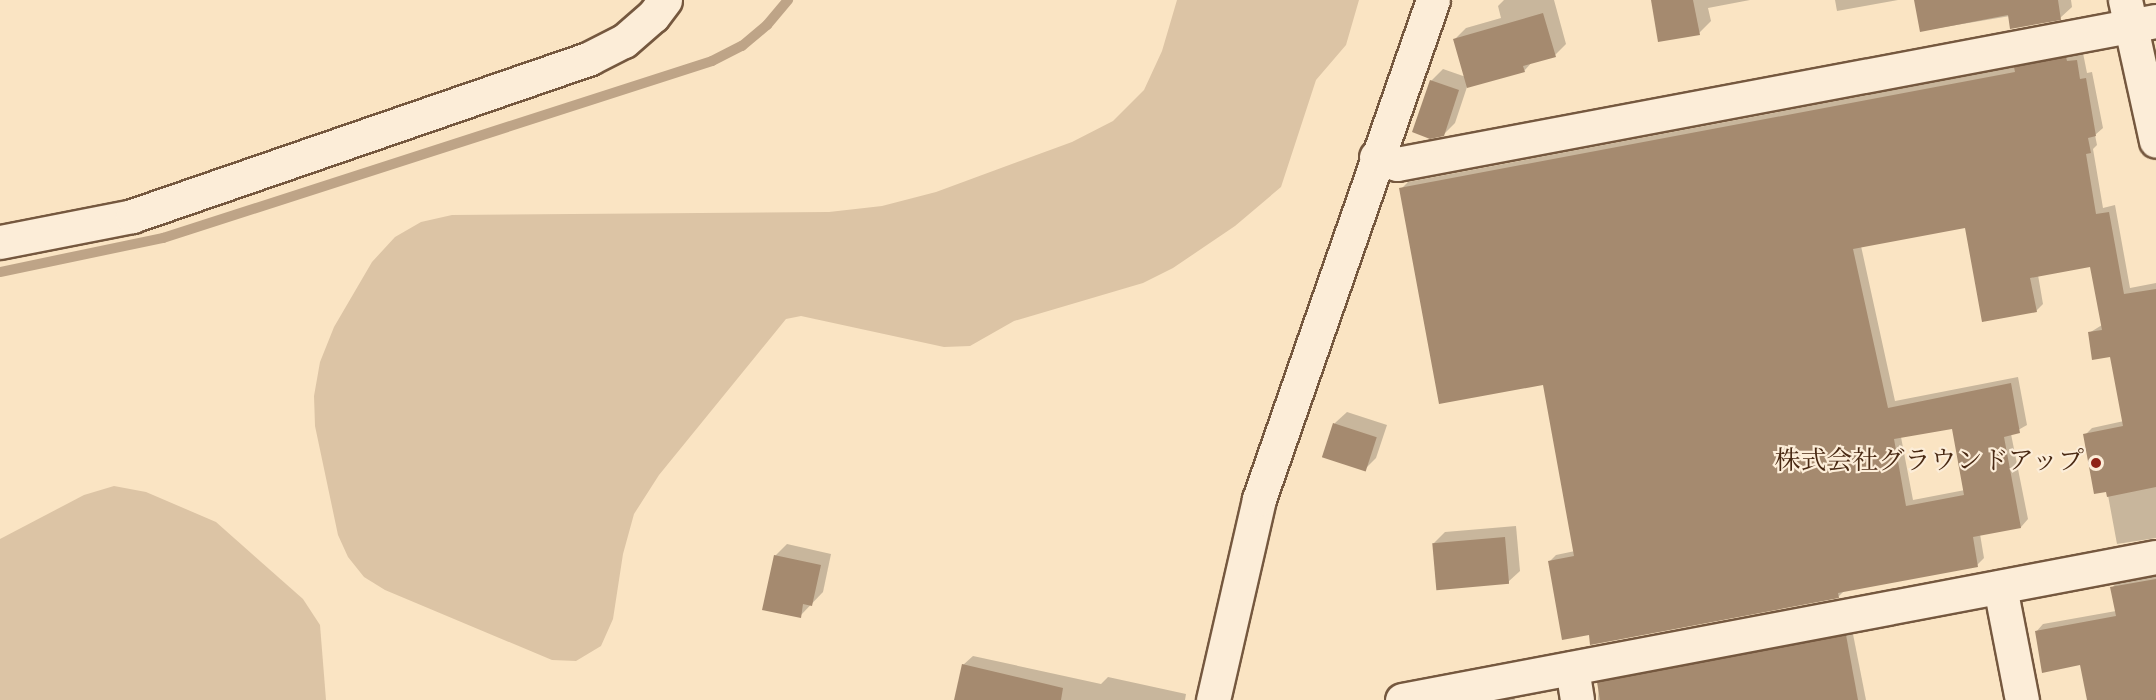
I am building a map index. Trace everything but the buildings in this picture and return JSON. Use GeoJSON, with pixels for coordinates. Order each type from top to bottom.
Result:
{"type":"FeatureCollection","features":[{"type":"Feature","properties":{"kind":"street"},"geometry":{"type":"LineString","coordinates":[[0,242],[143,212],[590,58],[624,41],[653,16],[665,0]]}},
{"type":"Feature","properties":{"kind":"street"},"geometry":{"type":"LineString","coordinates":[[1213,700],[1258,499],[1376,157],[1433,0]]}},
{"type":"Feature","properties":{"kind":"street"},"geometry":{"type":"LineString","coordinates":[[1376,157],[1397,164],[2137,16],[2156,141]]}},
{"type":"Feature","properties":{"kind":"street"},"geometry":{"type":"LineString","coordinates":[[1402,700],[2156,557]]}},
{"type":"Feature","properties":{"kind":"street"},"geometry":{"type":"LineString","coordinates":[[2000,587],[2022,700]]}},
{"type":"Feature","properties":{"kind":"street"},"geometry":{"type":"LineString","coordinates":[[1572,668],[1576,700]]}},
{"type":"Feature","properties":{"kind":"shaded area"},"geometry":{"type":"Polygon","coordinates":[[[1177,0],[1359,0],[1346,45],[1316,80],[1281,187],[1235,226],[1173,268],[1143,283],[1014,321],[970,346],[944,347],[801,316],[786,319],[659,475],[634,514],[623,554],[613,619],[601,646],[576,661],[552,660],[385,590],[364,577],[348,557],[338,535],[315,426],[314,396],[320,362],[334,327],[372,262],[395,237],[421,222],[452,215],[829,212],[882,206],[936,192],[1072,142],[1113,121],[1144,90],[1162,51],[1177,0]]]}},
{"type":"Feature","properties":{"kind":"shaded area"},"geometry":{"type":"Polygon","coordinates":[[[114,486],[146,492],[216,522],[303,599],[320,625],[326,700],[0,700],[0,539],[84,495],[114,486]]]}},
{"type":"Feature","properties":{"kind":"waterway"},"geometry":{"type":"LineString","coordinates":[[0,272],[163,238],[712,61],[742,46],[767,25],[788,0]]}},
{"type":"Feature","properties":{"kind":"place","name":"株式会社グラウンドアップ"},"geometry":{"type":"Point","coordinates":[2096,463]}}]}
